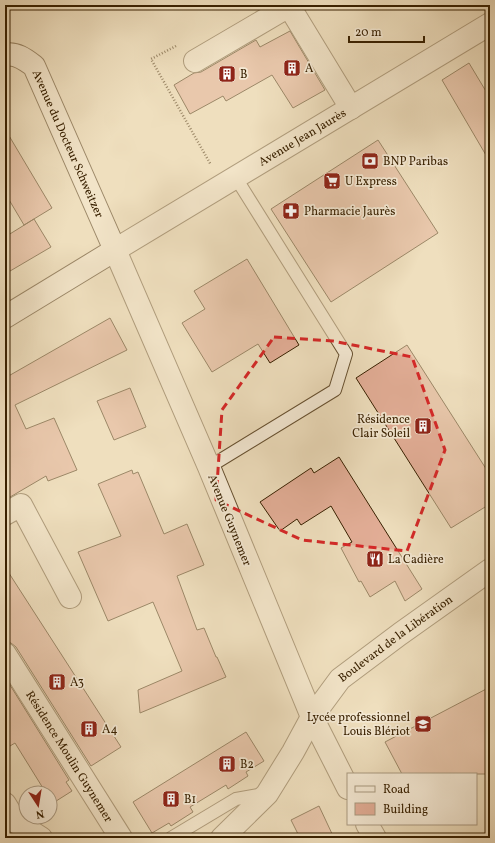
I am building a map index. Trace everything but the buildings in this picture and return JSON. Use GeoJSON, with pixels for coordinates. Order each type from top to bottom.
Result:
{"type":"FeatureCollection","features":[{"type":"Feature","properties":{"kind":"street"},"geometry":{"type":"LineString","coordinates":[[195,61],[289,6],[351,108]]}},
{"type":"Feature","properties":{"kind":"street","name":"Avenue Jean Jaurès"},"geometry":{"type":"LineString","coordinates":[[5,317],[490,24]]}},
{"type":"Feature","properties":{"kind":"street","name":"Avenue du Docteur Schweitzer"},"geometry":{"type":"LineString","coordinates":[[5,55],[8,54],[22,58],[34,66],[115,250]]}},
{"type":"Feature","properties":{"kind":"street","name":"Avenue Guynemer"},"geometry":{"type":"LineString","coordinates":[[115,250],[209,467],[312,717],[347,786]]}},
{"type":"Feature","properties":{"kind":"street"},"geometry":{"type":"LineString","coordinates":[[5,514],[20,505],[70,597]]}},
{"type":"Feature","properties":{"kind":"street","name":"Boulevard de la Libération"},"geometry":{"type":"LineString","coordinates":[[222,838],[267,794],[294,752],[312,717],[340,679],[490,570]]}},
{"type":"Feature","properties":{"kind":"street","name":"Résidence Moulin Guynemer"},"geometry":{"type":"LineString","coordinates":[[5,654],[121,838]]}},
{"type":"Feature","properties":{"kind":"street"},"geometry":{"type":"LineString","coordinates":[[5,804],[16,822],[41,838]]}},
{"type":"Feature","properties":{"kind":"street"},"geometry":{"type":"LineString","coordinates":[[368,825],[375,838]]}},
{"type":"Feature","properties":{"kind":"lane"},"geometry":{"type":"LineString","coordinates":[[209,467],[336,390],[346,354],[236,178]]}},
{"type":"Feature","properties":{"kind":"lane"},"geometry":{"type":"LineString","coordinates":[[171,838],[236,799],[267,794]]}},
{"type":"Feature","properties":{"kind":"highlighted area"},"geometry":{"type":"Polygon","coordinates":[[[274,337],[333,341],[412,357],[445,450],[407,551],[302,540],[216,500],[222,410],[274,337]]]}},
{"type":"Feature","properties":{"kind":"place","name":"A"},"geometry":{"type":"Point","coordinates":[292,68]}},
{"type":"Feature","properties":{"kind":"place","name":"B"},"geometry":{"type":"Point","coordinates":[227,74]}},
{"type":"Feature","properties":{"kind":"place","name":"BNP Paribas"},"geometry":{"type":"Point","coordinates":[370,161]}},
{"type":"Feature","properties":{"kind":"place","name":"U Express"},"geometry":{"type":"Point","coordinates":[332,181]}},
{"type":"Feature","properties":{"kind":"place","name":"Pharmacie Jaurès"},"geometry":{"type":"Point","coordinates":[291,211]}},
{"type":"Feature","properties":{"kind":"place","name":"Résidence Clair Soleil"},"geometry":{"type":"Point","coordinates":[423,426]}},
{"type":"Feature","properties":{"kind":"place","name":"La Cadière"},"geometry":{"type":"Point","coordinates":[375,559]}},
{"type":"Feature","properties":{"kind":"place","name":"A3"},"geometry":{"type":"Point","coordinates":[57,682]}},
{"type":"Feature","properties":{"kind":"place","name":"Lycée professionnel Louis Blériot"},"geometry":{"type":"Point","coordinates":[423,724]}},
{"type":"Feature","properties":{"kind":"place","name":"A4"},"geometry":{"type":"Point","coordinates":[89,729]}},
{"type":"Feature","properties":{"kind":"place","name":"B2"},"geometry":{"type":"Point","coordinates":[227,764]}},
{"type":"Feature","properties":{"kind":"place","name":"B1"},"geometry":{"type":"Point","coordinates":[171,799]}}]}
